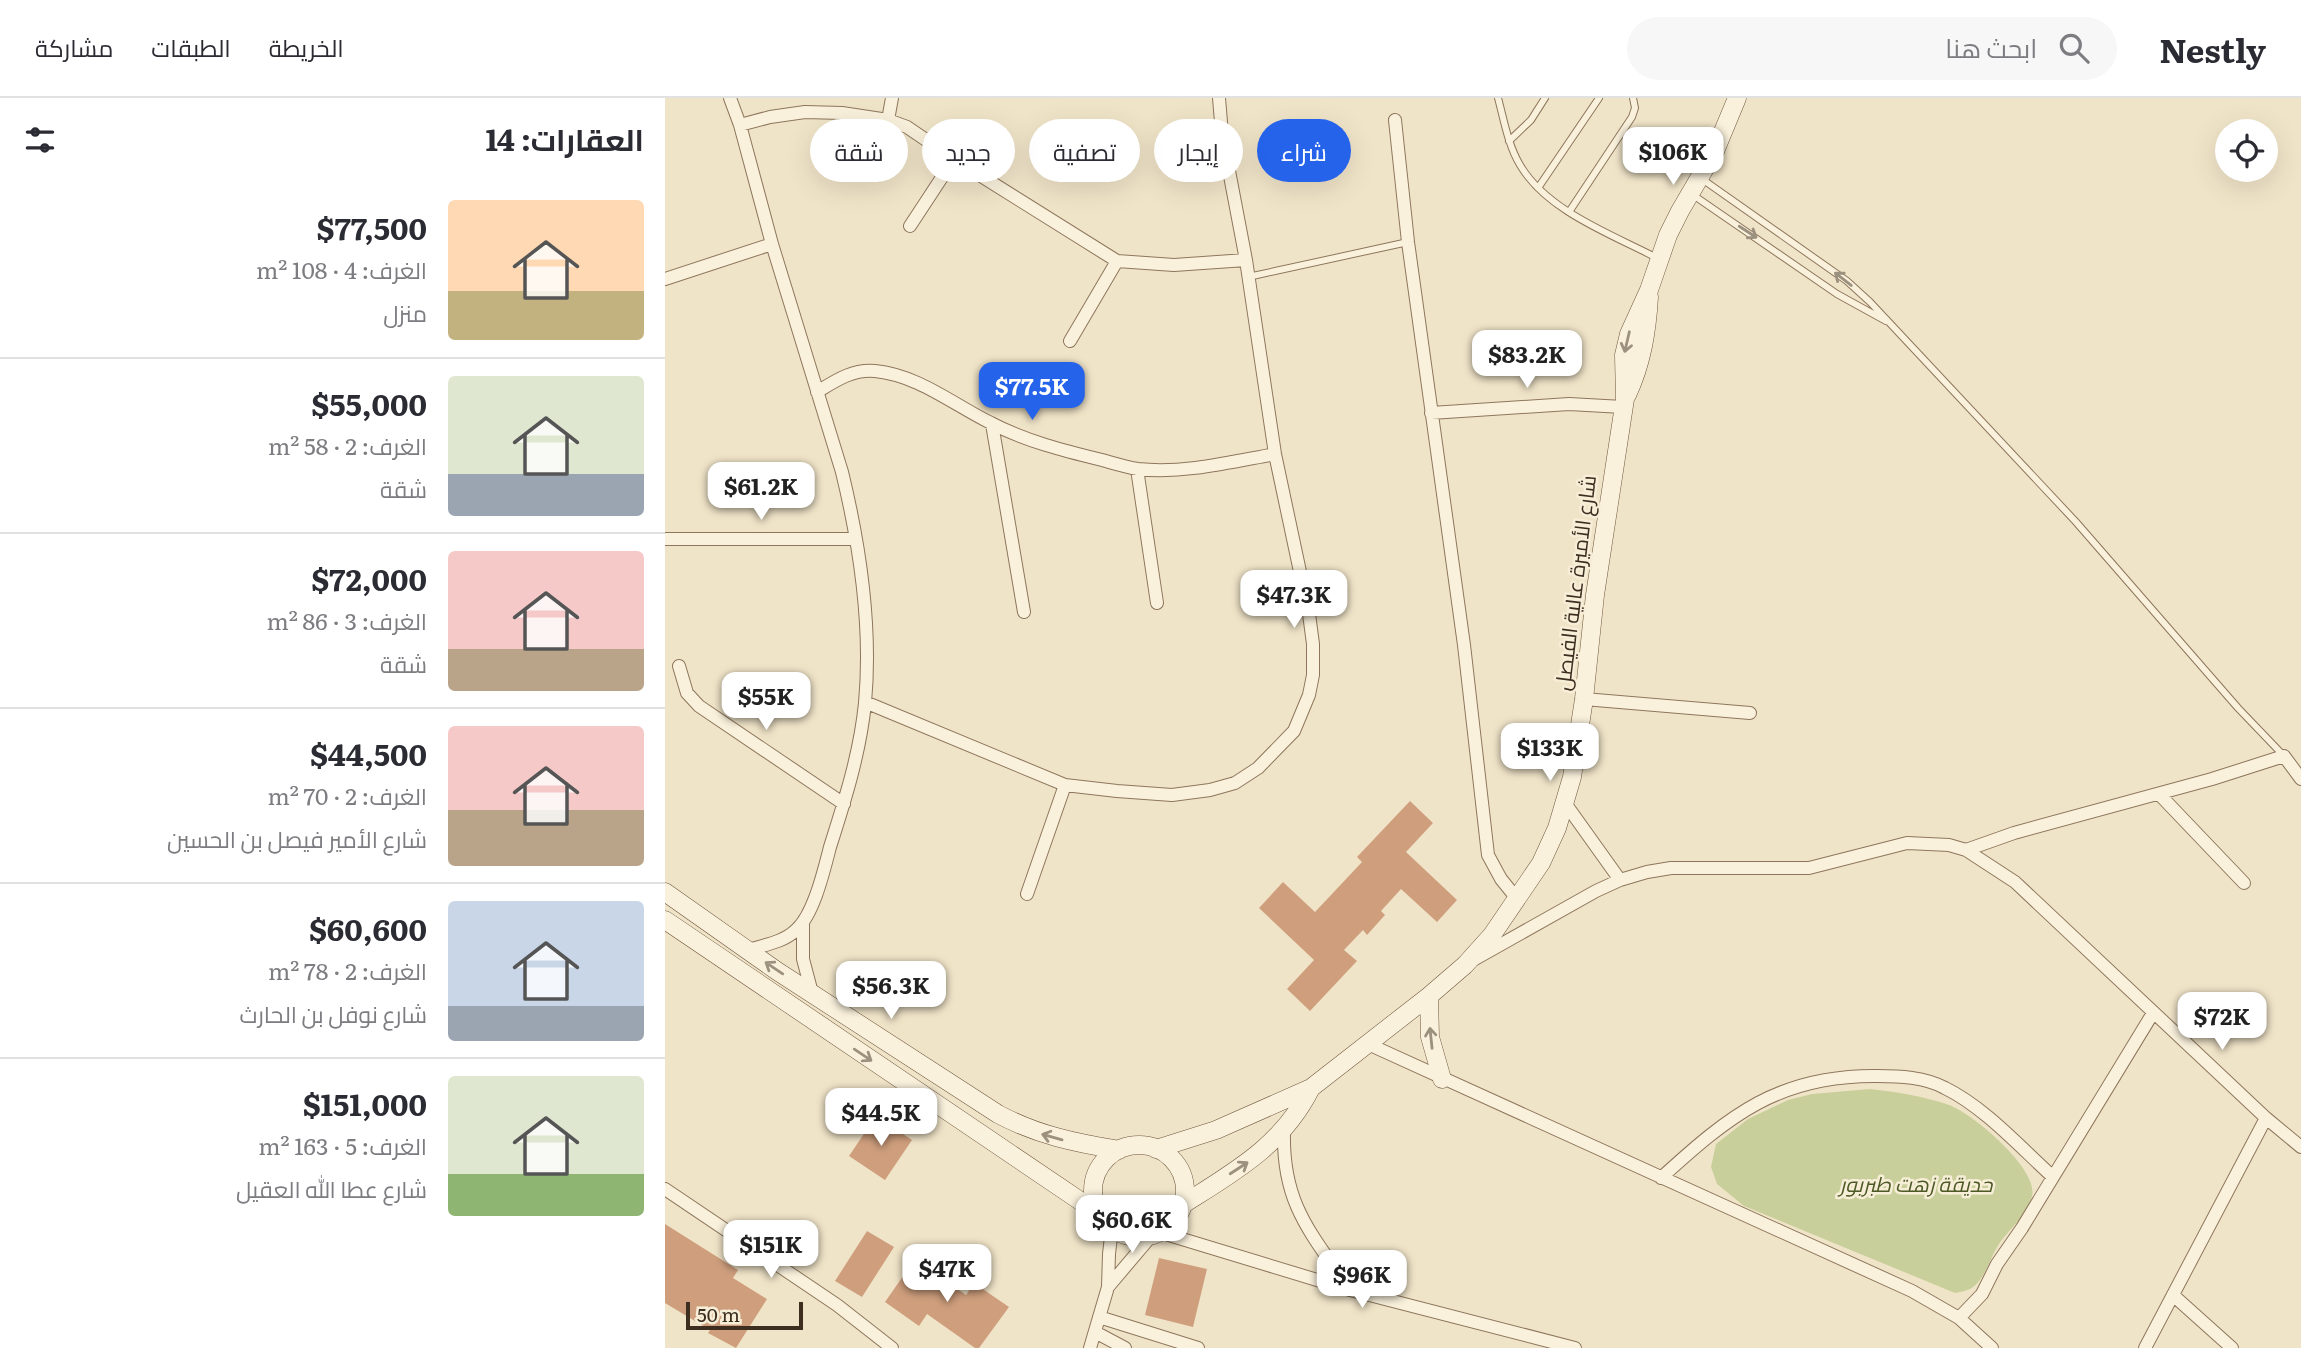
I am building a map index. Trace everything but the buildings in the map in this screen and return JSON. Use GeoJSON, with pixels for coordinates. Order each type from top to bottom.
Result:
{"type":"FeatureCollection","features":[{"type":"Feature","properties":{"kind":"street"},"geometry":{"type":"LineString","coordinates":[[730,98],[842,472],[856,540],[865,623],[865,702],[853,770],[819,884],[803,923],[803,959],[812,993]]}},
{"type":"Feature","properties":{"kind":"street"},"geometry":{"type":"LineString","coordinates":[[888,119],[892,98]]}},
{"type":"Feature","properties":{"kind":"street"},"geometry":{"type":"LineString","coordinates":[[865,702],[1065,785],[1117,792],[1172,795],[1210,790],[1235,783],[1258,768],[1294,731],[1309,695],[1313,675],[1313,644],[1275,454],[1246,260],[1222,134],[1219,98]]}},
{"type":"Feature","properties":{"kind":"street","name":"شارع الأميرة عالية الفيصل"},"geometry":{"type":"LineString","coordinates":[[1156,1149],[1216,1130],[1311,1088],[1465,965],[1492,935],[1541,863],[1557,828],[1572,777],[1584,699],[1595,595],[1624,403],[1627,345],[1633,321],[1649,290],[1658,259],[1680,211],[1701,178],[1737,98]]}},
{"type":"Feature","properties":{"kind":"street"},"geometry":{"type":"LineString","coordinates":[[740,125],[805,112],[842,113],[881,119]]}},
{"type":"Feature","properties":{"kind":"street"},"geometry":{"type":"LineString","coordinates":[[1395,120],[1408,242],[1464,645],[1488,855],[1501,879],[1518,900]]}},
{"type":"Feature","properties":{"kind":"street"},"geometry":{"type":"LineString","coordinates":[[910,226],[939,182]]}},
{"type":"Feature","properties":{"kind":"street"},"geometry":{"type":"LineString","coordinates":[[991,182],[1117,261],[1174,265],[1246,260]]}},
{"type":"Feature","properties":{"kind":"street"},"geometry":{"type":"LineString","coordinates":[[665,279],[772,244]]}},
{"type":"Feature","properties":{"kind":"street"},"geometry":{"type":"LineString","coordinates":[[1070,341],[1117,261]]}},
{"type":"Feature","properties":{"kind":"street"},"geometry":{"type":"LineString","coordinates":[[817,392],[847,374],[876,371],[917,384],[944,396],[992,424],[1043,444],[1137,469],[1217,465],[1275,454]]}},
{"type":"Feature","properties":{"kind":"street"},"geometry":{"type":"LineString","coordinates":[[1431,413],[1624,403]]}},
{"type":"Feature","properties":{"kind":"street"},"geometry":{"type":"LineString","coordinates":[[992,424],[1024,612]]}},
{"type":"Feature","properties":{"kind":"street"},"geometry":{"type":"LineString","coordinates":[[1137,469],[1157,603]]}},
{"type":"Feature","properties":{"kind":"street"},"geometry":{"type":"LineString","coordinates":[[665,539],[856,540]]}},
{"type":"Feature","properties":{"kind":"street"},"geometry":{"type":"LineString","coordinates":[[679,666],[687,693],[699,706],[843,804]]}},
{"type":"Feature","properties":{"kind":"street"},"geometry":{"type":"LineString","coordinates":[[1584,699],[1750,713]]}},
{"type":"Feature","properties":{"kind":"street"},"geometry":{"type":"LineString","coordinates":[[1966,850],[2014,833],[2159,794],[2284,756],[2301,779]]}},
{"type":"Feature","properties":{"kind":"street"},"geometry":{"type":"LineString","coordinates":[[1027,894],[1065,785]]}},
{"type":"Feature","properties":{"kind":"street"},"geometry":{"type":"LineString","coordinates":[[2159,794],[2244,883]]}},
{"type":"Feature","properties":{"kind":"street"},"geometry":{"type":"LineString","coordinates":[[1565,803],[1619,880]]}},
{"type":"Feature","properties":{"kind":"street"},"geometry":{"type":"LineString","coordinates":[[1465,965],[1619,880],[1671,868],[1809,867],[1907,843],[1949,845],[1966,850],[2015,882],[2266,1118],[2301,1147]]}},
{"type":"Feature","properties":{"kind":"street"},"geometry":{"type":"LineString","coordinates":[[665,892],[812,993],[998,1114],[1022,1126],[1077,1143],[1119,1150]]}},
{"type":"Feature","properties":{"kind":"street"},"geometry":{"type":"LineString","coordinates":[[665,920],[1098,1213],[1112,1228],[1131,1236],[1156,1233],[1350,1290],[1575,1348]]}},
{"type":"Feature","properties":{"kind":"street"},"geometry":{"type":"LineString","coordinates":[[748,950],[788,936],[803,923]]}},
{"type":"Feature","properties":{"kind":"street"},"geometry":{"type":"LineString","coordinates":[[1429,996],[1430,1037],[1442,1079]]}},
{"type":"Feature","properties":{"kind":"street"},"geometry":{"type":"LineString","coordinates":[[1959,1318],[1982,1294],[1997,1264],[2022,1228],[2153,1013]]}},
{"type":"Feature","properties":{"kind":"street"},"geometry":{"type":"LineString","coordinates":[[1368,1044],[1912,1291],[1959,1318],[1992,1348]]}},
{"type":"Feature","properties":{"kind":"street"},"geometry":{"type":"LineString","coordinates":[[1661,1178],[1705,1138],[1755,1103],[1790,1088],[1852,1076],[1921,1080],[1944,1087],[1974,1106],[2052,1176]]}},
{"type":"Feature","properties":{"kind":"street","name":"شارع الأميرة عالية الفيصل"},"geometry":{"type":"LineString","coordinates":[[1182,1205],[1252,1160],[1284,1131],[1311,1088]]}},
{"type":"Feature","properties":{"kind":"street"},"geometry":{"type":"LineString","coordinates":[[2145,1348],[2266,1118]]}},
{"type":"Feature","properties":{"kind":"street"},"geometry":{"type":"LineString","coordinates":[[1284,1131],[1285,1168],[1294,1203],[1350,1290]]}},
{"type":"Feature","properties":{"kind":"street"},"geometry":{"type":"LineString","coordinates":[[1098,1213],[1094,1202],[1095,1177],[1100,1166],[1119,1150],[1143,1145],[1156,1149],[1172,1160],[1182,1176],[1184,1196],[1173,1221],[1156,1233],[1108,1287]]}},
{"type":"Feature","properties":{"kind":"street"},"geometry":{"type":"LineString","coordinates":[[665,1189],[837,1305],[892,1348]]}},
{"type":"Feature","properties":{"kind":"street"},"geometry":{"type":"LineString","coordinates":[[1090,1348],[1108,1287],[1112,1228]]}},
{"type":"Feature","properties":{"kind":"street"},"geometry":{"type":"LineString","coordinates":[[2173,1296],[2232,1348]]}},
{"type":"Feature","properties":{"kind":"street"},"geometry":{"type":"LineString","coordinates":[[1099,1317],[1198,1348]]}},
{"type":"Feature","properties":{"kind":"street"},"geometry":{"type":"LineString","coordinates":[[1095,1332],[1125,1348]]}},
{"type":"Feature","properties":{"kind":"lane"},"geometry":{"type":"LineString","coordinates":[[1499,98],[1509,141],[1520,165],[1538,188],[1561,208],[1658,259]]}},
{"type":"Feature","properties":{"kind":"lane"},"geometry":{"type":"LineString","coordinates":[[1509,141],[1531,120],[1545,98]]}},
{"type":"Feature","properties":{"kind":"lane"},"geometry":{"type":"LineString","coordinates":[[1538,188],[1599,98]]}},
{"type":"Feature","properties":{"kind":"lane"},"geometry":{"type":"LineString","coordinates":[[1569,212],[1632,117],[1635,108],[1633,98]]}},
{"type":"Feature","properties":{"kind":"lane"},"geometry":{"type":"LineString","coordinates":[[1701,178],[1846,281],[1893,325],[2076,522],[2238,708],[2284,756]]}},
{"type":"Feature","properties":{"kind":"lane"},"geometry":{"type":"LineString","coordinates":[[1691,194],[1837,293],[1893,325]]}},
{"type":"Feature","properties":{"kind":"lane"},"geometry":{"type":"LineString","coordinates":[[1248,277],[1408,242]]}},
{"type":"Feature","properties":{"kind":"green space","name":"حديقة زهت طبربور"},"geometry":{"type":"Polygon","coordinates":[[[1870,1089],[1920,1097],[1959,1110],[2002,1143],[2025,1172],[2031,1185],[2030,1202],[1999,1244],[1980,1280],[1970,1289],[1955,1293],[1744,1206],[1717,1184],[1711,1167],[1716,1144],[1748,1119],[1788,1100],[1812,1094],[1870,1089]]]}}]}
